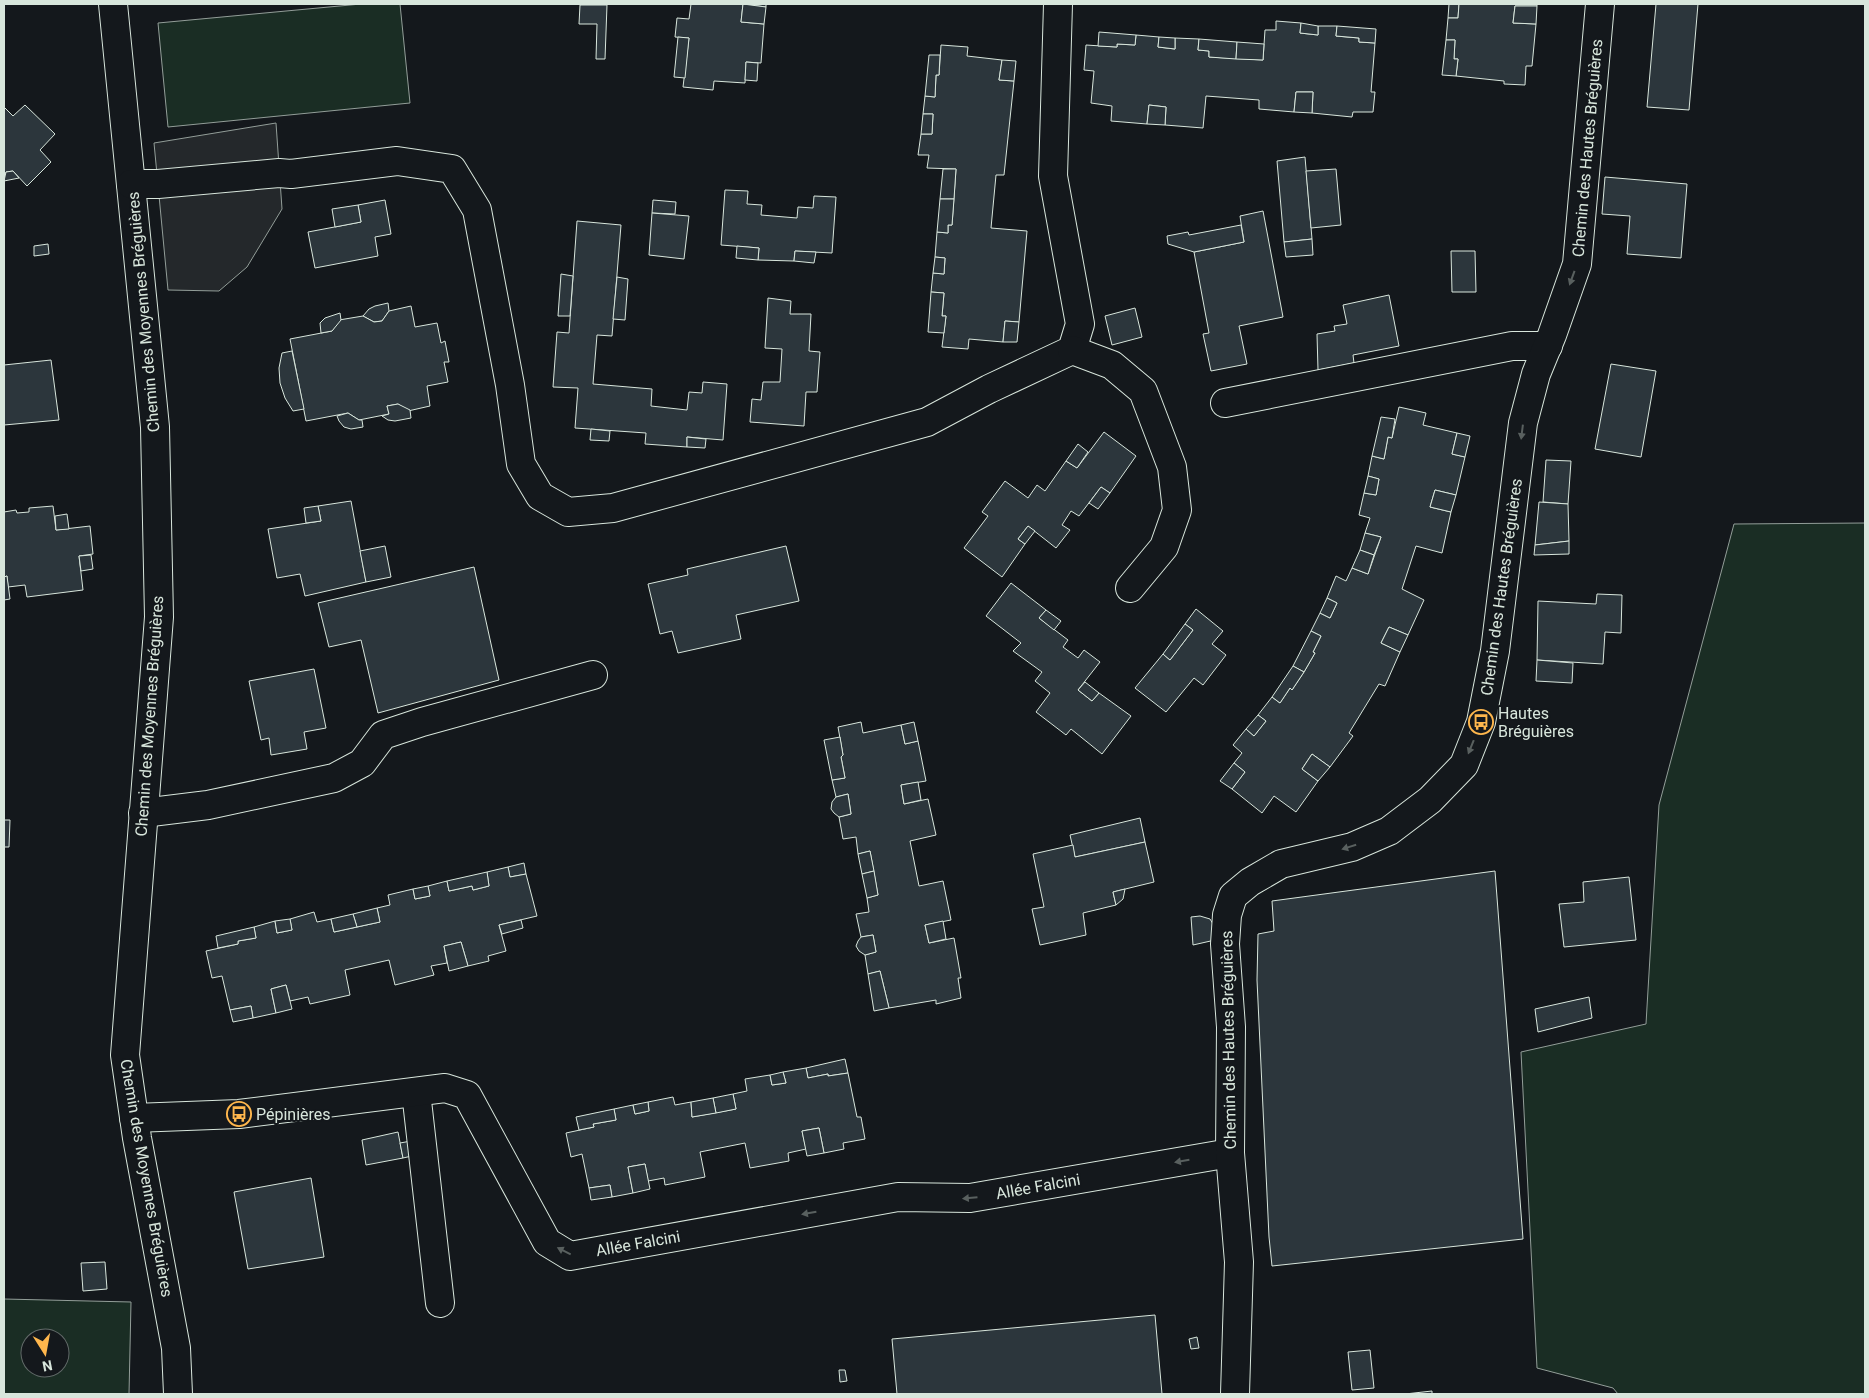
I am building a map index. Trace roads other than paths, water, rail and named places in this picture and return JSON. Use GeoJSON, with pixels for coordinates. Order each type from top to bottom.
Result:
{"type":"FeatureCollection","features":[{"type":"Feature","properties":{"kind":"street","name":"Chemin des Moyennes Bréguières"},"geometry":{"type":"LineString","coordinates":[[113,4],[154,427],[158,589],[158,617],[125,1055],[134,1118],[176,1348],[178,1394]]}},
{"type":"Feature","properties":{"kind":"street"},"geometry":{"type":"LineString","coordinates":[[1058,4],[1053,176],[1080,324],[1072,350]]}},
{"type":"Feature","properties":{"kind":"street","name":"Chemin des Hautes Bréguières"},"geometry":{"type":"LineString","coordinates":[[1235,1394],[1239,1262],[1230,1153],[1232,1027],[1225,944],[1227,915],[1233,896],[1250,882],[1281,864],[1352,847],[1389,831],[1430,800],[1464,765],[1481,722],[1495,651],[1523,423],[1536,374],[1577,264],[1600,4]]}},
{"type":"Feature","properties":{"kind":"street"},"geometry":{"type":"LineString","coordinates":[[131,184],[158,184],[279,173],[291,174],[397,161],[452,169],[477,210],[510,385],[521,464],[540,496],[568,512],[613,508],[927,422],[989,389],[1072,350],[1112,365],[1143,391],[1172,468],[1177,510],[1164,547],[1130,588]]}},
{"type":"Feature","properties":{"kind":"street"},"geometry":{"type":"LineString","coordinates":[[1224,403],[1512,346],[1548,346]]}},
{"type":"Feature","properties":{"kind":"street"},"geometry":{"type":"LineString","coordinates":[[143,813],[208,805],[334,778],[362,763],[383,735],[422,722],[592,675]]}},
{"type":"Feature","properties":{"kind":"street","name":"Allée Falcini"},"geometry":{"type":"LineString","coordinates":[[134,1118],[239,1114],[445,1088],[467,1095],[547,1242],[570,1256],[898,1197],[970,1198],[1230,1153]]}},
{"type":"Feature","properties":{"kind":"street"},"geometry":{"type":"LineString","coordinates":[[416,1092],[440,1304]]}},
{"type":"Feature","properties":{"kind":"place","name":"Hautes Bréguières"},"geometry":{"type":"Point","coordinates":[1481,722]}},
{"type":"Feature","properties":{"kind":"place","name":"Pépinières"},"geometry":{"type":"Point","coordinates":[239,1114]}}]}
